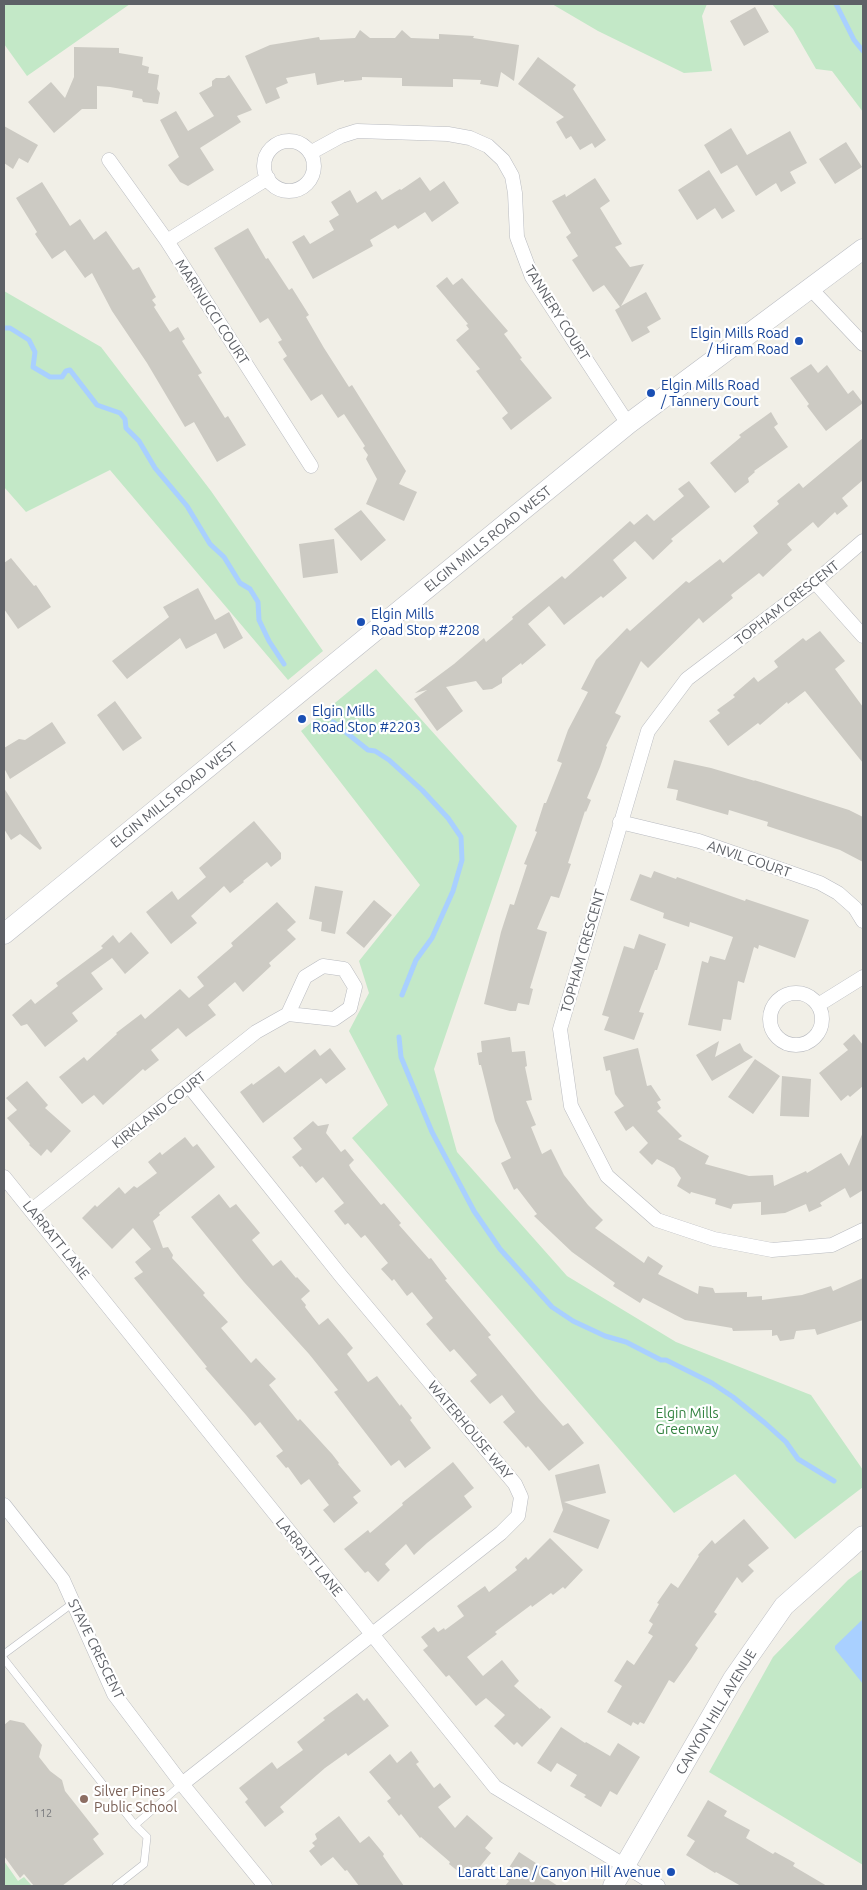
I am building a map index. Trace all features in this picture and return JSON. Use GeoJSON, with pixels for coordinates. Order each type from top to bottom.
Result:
{"type":"FeatureCollection","features":[{"type":"Feature","properties":{"kind":"main road","name":"ELGIN MILLS ROAD WEST"},"geometry":{"type":"LineString","coordinates":[[4,934],[628,424],[863,249]]}},
{"type":"Feature","properties":{"kind":"main road","name":"CANYON HILL AVENUE"},"geometry":{"type":"LineString","coordinates":[[613,1886],[733,1679],[784,1606],[863,1536]]}},
{"type":"Feature","properties":{"kind":"street","name":"TANNERY COURT"},"geometry":{"type":"LineString","coordinates":[[310,153],[341,136],[357,130],[448,134],[470,138],[488,146],[503,160],[512,176],[515,193],[516,238],[532,277],[628,424]]}},
{"type":"Feature","properties":{"kind":"street"},"geometry":{"type":"LineString","coordinates":[[289,141],[297,142],[310,153],[314,168],[312,176],[302,187],[287,190],[272,184],[268,178],[264,170],[265,162],[267,154],[273,147],[289,141]]}},
{"type":"Feature","properties":{"kind":"street","name":"MARINUCCI COURT"},"geometry":{"type":"LineString","coordinates":[[110,160],[167,241],[311,466]]}},
{"type":"Feature","properties":{"kind":"street"},"geometry":{"type":"LineString","coordinates":[[167,241],[268,178]]}},
{"type":"Feature","properties":{"kind":"street"},"geometry":{"type":"LineString","coordinates":[[811,289],[863,344]]}},
{"type":"Feature","properties":{"kind":"street","name":"TOPHAM CRESCENT"},"geometry":{"type":"LineString","coordinates":[[863,542],[815,582],[687,679],[648,731],[560,1028],[571,1106],[607,1176],[657,1220],[714,1239],[772,1250],[832,1245],[863,1230]]}},
{"type":"Feature","properties":{"kind":"street"},"geometry":{"type":"LineString","coordinates":[[815,582],[863,636]]}},
{"type":"Feature","properties":{"kind":"street","name":"ANVIL COURT"},"geometry":{"type":"LineString","coordinates":[[620,822],[699,841],[820,883],[838,893],[855,908],[863,921]]}},
{"type":"Feature","properties":{"kind":"street"},"geometry":{"type":"LineString","coordinates":[[323,966],[344,969],[354,987],[350,1008],[334,1019],[288,1014],[305,977],[323,966]]}},
{"type":"Feature","properties":{"kind":"street"},"geometry":{"type":"LineString","coordinates":[[818,1005],[863,977]]}},
{"type":"Feature","properties":{"kind":"street","name":"KIRKLAND COURT"},"geometry":{"type":"LineString","coordinates":[[32,1210],[256,1032],[288,1014]]}},
{"type":"Feature","properties":{"kind":"street","name":"WATERHOUSE WAY"},"geometry":{"type":"LineString","coordinates":[[182,1784],[501,1533],[518,1516],[520,1497],[515,1484],[341,1276],[189,1086]]}},
{"type":"Feature","properties":{"kind":"street","name":"LARRATT LANE"},"geometry":{"type":"LineString","coordinates":[[4,1177],[495,1787],[658,1886]]}},
{"type":"Feature","properties":{"kind":"street","name":"STAVE CRESCENT"},"geometry":{"type":"LineString","coordinates":[[4,1505],[63,1580],[114,1694],[182,1784],[266,1886]]}},
{"type":"Feature","properties":{"kind":"lane"},"geometry":{"type":"LineString","coordinates":[[4,1654],[73,1603]]}},
{"type":"Feature","properties":{"kind":"lane"},"geometry":{"type":"LineString","coordinates":[[4,1659],[135,1825],[147,1837],[144,1864],[116,1886]]}},
{"type":"Feature","properties":{"kind":"lane"},"geometry":{"type":"LineString","coordinates":[[135,1825],[182,1784]]}},
{"type":"Feature","properties":{"kind":"green space"},"geometry":{"type":"Polygon","coordinates":[[[4,4],[130,4],[27,76],[4,44],[4,4]]]}},
{"type":"Feature","properties":{"kind":"green space"},"geometry":{"type":"Polygon","coordinates":[[[552,4],[707,4],[702,16],[712,71],[684,73],[598,31],[552,4]]]}},
{"type":"Feature","properties":{"kind":"green space"},"geometry":{"type":"Polygon","coordinates":[[[772,4],[863,4],[863,112],[832,71],[816,69],[793,29],[772,4]]]}},
{"type":"Feature","properties":{"kind":"green space"},"geometry":{"type":"Polygon","coordinates":[[[4,291],[101,347],[211,491],[323,651],[288,680],[110,470],[26,512],[4,487],[4,291]]]}},
{"type":"Feature","properties":{"kind":"green space","name":"Elgin Mills Greenway"},"geometry":{"type":"Polygon","coordinates":[[[376,669],[517,826],[434,1069],[457,1152],[567,1276],[676,1342],[811,1395],[863,1470],[863,1487],[795,1539],[735,1474],[674,1513],[352,1138],[388,1105],[349,1031],[369,993],[359,961],[420,885],[301,731],[376,669]]]}},
{"type":"Feature","properties":{"kind":"green space"},"geometry":{"type":"Polygon","coordinates":[[[863,1569],[863,1865],[709,1772],[773,1657],[848,1580],[863,1569]]]}},
{"type":"Feature","properties":{"kind":"green space"},"geometry":{"type":"Polygon","coordinates":[[[4,1861],[18,1881],[24,1877],[32,1886],[4,1886],[4,1861]]]}},
{"type":"Feature","properties":{"kind":"water"},"geometry":{"type":"Polygon","coordinates":[[[863,1619],[863,1684],[835,1649],[835,1646],[863,1619]]]}},
{"type":"Feature","properties":{"kind":"building"},"geometry":{"type":"Polygon","coordinates":[[[755,7],[769,32],[744,46],[730,21],[755,7]]]}},
{"type":"Feature","properties":{"kind":"building"},"geometry":{"type":"Polygon","coordinates":[[[360,30],[370,38],[395,38],[402,30],[411,38],[439,39],[439,34],[474,36],[473,38],[519,45],[514,81],[501,72],[498,87],[480,84],[481,80],[453,79],[453,87],[402,86],[402,78],[362,77],[362,80],[344,82],[344,80],[317,85],[315,73],[286,78],[288,83],[276,88],[280,98],[266,104],[245,56],[270,45],[319,37],[320,40],[355,38],[360,30]]]}},
{"type":"Feature","properties":{"kind":"building"},"geometry":{"type":"Polygon","coordinates":[[[74,47],[119,48],[119,53],[143,57],[142,65],[149,67],[148,73],[159,75],[157,89],[160,93],[158,104],[143,102],[142,99],[132,97],[133,91],[97,86],[97,109],[82,109],[54,133],[28,102],[51,82],[65,98],[74,77],[74,47]]]}},
{"type":"Feature","properties":{"kind":"building"},"geometry":{"type":"Polygon","coordinates":[[[538,57],[576,85],[573,89],[606,140],[595,148],[592,143],[580,150],[571,136],[566,139],[556,122],[564,117],[518,84],[538,57]]]}},
{"type":"Feature","properties":{"kind":"building"},"geometry":{"type":"Polygon","coordinates":[[[229,75],[252,110],[237,116],[241,122],[200,148],[214,170],[188,186],[180,182],[168,165],[179,157],[160,120],[176,111],[188,131],[214,116],[199,93],[212,86],[212,81],[216,78],[225,78],[229,75]]]}},
{"type":"Feature","properties":{"kind":"building"},"geometry":{"type":"Polygon","coordinates":[[[4,126],[38,145],[28,163],[19,158],[13,169],[4,163],[4,126]]]}},
{"type":"Feature","properties":{"kind":"building"},"geometry":{"type":"Polygon","coordinates":[[[731,128],[747,155],[790,131],[807,163],[790,172],[796,183],[781,192],[776,183],[756,196],[737,165],[721,174],[704,145],[731,128]]]}},
{"type":"Feature","properties":{"kind":"building"},"geometry":{"type":"Polygon","coordinates":[[[846,142],[862,167],[835,184],[819,159],[846,142]]]}},
{"type":"Feature","properties":{"kind":"building"},"geometry":{"type":"Polygon","coordinates":[[[709,170],[735,211],[722,219],[715,208],[697,220],[678,190],[709,170]]]}},
{"type":"Feature","properties":{"kind":"building"},"geometry":{"type":"Polygon","coordinates":[[[420,177],[430,191],[444,181],[459,203],[432,222],[425,212],[398,229],[395,225],[370,240],[373,246],[313,279],[292,242],[304,235],[310,244],[334,230],[329,221],[339,215],[331,202],[350,190],[357,203],[376,191],[382,200],[420,177]]]}},
{"type":"Feature","properties":{"kind":"building"},"geometry":{"type":"Polygon","coordinates":[[[595,178],[610,201],[600,208],[622,244],[615,247],[630,267],[644,264],[621,306],[646,292],[661,319],[647,327],[650,332],[632,342],[615,310],[620,307],[604,285],[593,292],[572,260],[578,256],[566,237],[571,233],[552,201],[565,194],[566,197],[595,178]]]}},
{"type":"Feature","properties":{"kind":"building"},"geometry":{"type":"Polygon","coordinates":[[[42,182],[70,226],[80,219],[94,240],[106,231],[133,270],[139,267],[156,297],[152,300],[156,305],[154,307],[170,332],[178,327],[185,339],[182,341],[202,373],[198,375],[225,418],[228,416],[246,445],[217,462],[194,422],[185,427],[147,363],[112,311],[92,273],[85,278],[65,250],[52,259],[35,234],[37,232],[16,198],[42,182]]]}},
{"type":"Feature","properties":{"kind":"building"},"geometry":{"type":"Polygon","coordinates":[[[248,228],[266,259],[268,258],[289,290],[292,288],[309,315],[306,317],[324,348],[349,387],[352,385],[406,471],[399,484],[417,492],[404,521],[366,504],[377,479],[366,459],[368,455],[363,448],[365,446],[344,414],[338,418],[322,394],[311,401],[283,359],[287,356],[278,342],[282,340],[268,318],[260,323],[214,248],[248,228]]]}},
{"type":"Feature","properties":{"kind":"building"},"geometry":{"type":"Polygon","coordinates":[[[447,277],[453,285],[462,278],[508,331],[504,334],[522,358],[520,359],[552,398],[511,430],[502,418],[508,413],[476,371],[480,369],[456,340],[469,329],[466,325],[468,324],[436,286],[447,277]]]}},
{"type":"Feature","properties":{"kind":"building"},"geometry":{"type":"Polygon","coordinates":[[[811,364],[818,373],[827,365],[848,394],[853,390],[863,403],[826,431],[807,406],[809,404],[790,378],[811,364]]]}},
{"type":"Feature","properties":{"kind":"building"},"geometry":{"type":"Polygon","coordinates":[[[771,412],[778,424],[774,427],[788,447],[754,471],[748,478],[749,482],[735,493],[710,463],[741,437],[739,435],[771,412]]]}},
{"type":"Feature","properties":{"kind":"building"},"geometry":{"type":"Polygon","coordinates":[[[863,438],[863,480],[842,498],[848,506],[837,515],[835,512],[818,528],[813,522],[787,544],[792,550],[763,577],[759,573],[731,595],[733,598],[703,623],[699,618],[648,668],[641,661],[615,713],[621,716],[606,746],[600,767],[587,798],[591,800],[585,811],[568,863],[571,864],[559,898],[551,896],[537,929],[547,932],[530,988],[533,989],[529,1005],[518,1003],[516,1011],[510,1011],[484,1004],[501,932],[510,904],[514,905],[527,865],[524,864],[537,832],[535,831],[544,803],[546,803],[562,763],[557,761],[568,730],[588,692],[581,689],[596,660],[627,628],[630,631],[686,581],[689,583],[720,559],[723,563],[758,533],[753,526],[779,504],[777,501],[799,483],[803,488],[863,438]]]}},
{"type":"Feature","properties":{"kind":"building"},"geometry":{"type":"Polygon","coordinates":[[[689,481],[710,507],[671,539],[673,541],[653,560],[635,541],[613,560],[627,578],[603,598],[601,596],[564,625],[549,606],[528,624],[546,645],[522,665],[521,663],[502,678],[502,683],[492,689],[483,690],[476,681],[446,687],[463,711],[437,731],[414,699],[427,690],[415,693],[454,664],[484,638],[486,642],[513,619],[512,617],[562,576],[565,579],[630,521],[634,525],[647,514],[654,521],[684,496],[678,489],[689,481]]]}},
{"type":"Feature","properties":{"kind":"building"},"geometry":{"type":"Polygon","coordinates":[[[361,510],[386,540],[361,561],[334,529],[361,510]]]}},
{"type":"Feature","properties":{"kind":"building"},"geometry":{"type":"Polygon","coordinates":[[[334,539],[338,573],[303,578],[299,544],[334,539]]]}},
{"type":"Feature","properties":{"kind":"building"},"geometry":{"type":"Polygon","coordinates":[[[11,558],[34,586],[36,585],[51,607],[18,629],[4,609],[4,563],[11,558]]]}},
{"type":"Feature","properties":{"kind":"building"},"geometry":{"type":"Polygon","coordinates":[[[198,588],[215,620],[229,612],[243,638],[224,649],[216,633],[186,649],[180,638],[127,679],[112,661],[169,617],[163,607],[198,588]]]}},
{"type":"Feature","properties":{"kind":"building"},"geometry":{"type":"Polygon","coordinates":[[[820,631],[845,661],[835,669],[863,707],[863,763],[805,691],[788,704],[787,702],[760,725],[758,723],[728,746],[709,721],[720,713],[717,710],[735,697],[733,695],[754,677],[758,682],[778,667],[774,661],[803,638],[806,641],[820,631]]]}},
{"type":"Feature","properties":{"kind":"building"},"geometry":{"type":"Polygon","coordinates":[[[115,701],[142,738],[123,751],[97,715],[115,701]]]}},
{"type":"Feature","properties":{"kind":"building"},"geometry":{"type":"Polygon","coordinates":[[[52,722],[66,743],[10,779],[4,768],[4,748],[19,739],[25,740],[52,722]]]}},
{"type":"Feature","properties":{"kind":"building"},"geometry":{"type":"Polygon","coordinates":[[[674,760],[754,780],[849,810],[863,817],[863,862],[840,850],[767,826],[768,822],[729,810],[728,815],[676,800],[678,790],[667,788],[674,760]]]}},
{"type":"Feature","properties":{"kind":"building"},"geometry":{"type":"Polygon","coordinates":[[[4,788],[42,848],[40,850],[20,834],[11,840],[4,829],[4,788]]]}},
{"type":"Feature","properties":{"kind":"building"},"geometry":{"type":"Polygon","coordinates":[[[254,821],[281,853],[281,859],[271,867],[267,862],[230,893],[224,886],[191,916],[197,923],[171,944],[146,912],[172,891],[178,900],[206,877],[199,868],[254,821]]]}},
{"type":"Feature","properties":{"kind":"building"},"geometry":{"type":"Polygon","coordinates":[[[654,871],[809,920],[795,958],[759,945],[758,949],[754,947],[744,983],[738,981],[731,1020],[723,1019],[721,1031],[688,1025],[702,961],[708,963],[710,956],[725,960],[733,937],[690,922],[689,927],[663,918],[664,913],[630,900],[640,874],[651,878],[654,871]]]}},
{"type":"Feature","properties":{"kind":"building"},"geometry":{"type":"Polygon","coordinates":[[[315,886],[343,891],[335,934],[321,931],[322,922],[309,919],[315,886]]]}},
{"type":"Feature","properties":{"kind":"building"},"geometry":{"type":"Polygon","coordinates":[[[374,900],[392,915],[364,948],[346,933],[374,900]]]}},
{"type":"Feature","properties":{"kind":"building"},"geometry":{"type":"Polygon","coordinates":[[[277,902],[296,922],[287,930],[296,939],[269,963],[271,966],[243,992],[235,982],[208,1005],[216,1015],[186,1037],[178,1028],[151,1050],[159,1060],[145,1071],[143,1069],[103,1105],[94,1095],[82,1104],[59,1077],[84,1057],[87,1061],[116,1033],[141,1014],[145,1019],[180,989],[189,998],[204,986],[197,977],[233,946],[231,943],[277,902]]]}},
{"type":"Feature","properties":{"kind":"building"},"geometry":{"type":"Polygon","coordinates":[[[131,932],[149,953],[125,974],[112,958],[91,973],[103,989],[72,1013],[78,1021],[45,1047],[27,1024],[21,1026],[12,1015],[31,999],[35,1004],[58,986],[56,983],[103,948],[101,946],[113,935],[119,943],[131,932]]]}},
{"type":"Feature","properties":{"kind":"building"},"geometry":{"type":"Polygon","coordinates":[[[639,934],[666,944],[639,1012],[644,1013],[634,1040],[604,1030],[609,1017],[602,1015],[624,946],[634,949],[639,934]]]}},
{"type":"Feature","properties":{"kind":"building"},"geometry":{"type":"Polygon","coordinates":[[[854,1034],[863,1045],[863,1086],[850,1097],[848,1095],[841,1101],[819,1073],[848,1050],[843,1044],[854,1034]]]}},
{"type":"Feature","properties":{"kind":"building"},"geometry":{"type":"Polygon","coordinates":[[[510,1037],[512,1052],[525,1051],[527,1066],[525,1067],[532,1100],[526,1101],[536,1125],[531,1127],[542,1154],[551,1149],[564,1175],[588,1205],[603,1220],[595,1228],[644,1263],[648,1256],[663,1266],[658,1274],[698,1294],[699,1286],[713,1288],[715,1293],[747,1292],[747,1297],[762,1296],[762,1300],[802,1295],[831,1286],[833,1291],[863,1278],[863,1320],[817,1335],[815,1329],[796,1331],[794,1339],[780,1341],[777,1335],[772,1336],[772,1330],[733,1331],[732,1328],[685,1320],[643,1298],[640,1303],[613,1286],[615,1283],[572,1252],[534,1216],[537,1214],[517,1188],[514,1190],[501,1163],[511,1158],[495,1121],[477,1053],[482,1052],[481,1041],[510,1037]]]}},
{"type":"Feature","properties":{"kind":"building"},"geometry":{"type":"Polygon","coordinates":[[[719,1041],[715,1057],[740,1043],[744,1051],[753,1057],[712,1081],[696,1055],[719,1041]]]}},
{"type":"Feature","properties":{"kind":"building"},"geometry":{"type":"Polygon","coordinates":[[[330,1048],[346,1069],[326,1084],[321,1078],[263,1123],[240,1092],[279,1066],[285,1073],[315,1049],[320,1056],[330,1048]]]}},
{"type":"Feature","properties":{"kind":"building"},"geometry":{"type":"Polygon","coordinates":[[[638,1048],[647,1086],[651,1085],[661,1100],[657,1102],[661,1108],[657,1111],[682,1136],[678,1139],[709,1156],[705,1164],[749,1176],[773,1175],[774,1186],[806,1171],[807,1173],[841,1153],[849,1166],[863,1132],[863,1190],[850,1198],[845,1188],[820,1203],[822,1206],[809,1212],[806,1204],[785,1213],[761,1215],[761,1202],[733,1204],[731,1209],[715,1204],[716,1199],[691,1192],[690,1194],[677,1186],[681,1178],[674,1168],[657,1159],[652,1165],[639,1152],[648,1143],[633,1126],[626,1131],[614,1112],[624,1106],[615,1094],[610,1070],[606,1071],[603,1057],[638,1048]]]}},
{"type":"Feature","properties":{"kind":"building"},"geometry":{"type":"Polygon","coordinates":[[[755,1059],[780,1076],[753,1114],[728,1097],[755,1059]]]}},
{"type":"Feature","properties":{"kind":"building"},"geometry":{"type":"Polygon","coordinates":[[[782,1076],[811,1079],[809,1117],[780,1116],[782,1076]]]}},
{"type":"Feature","properties":{"kind":"building"},"geometry":{"type":"Polygon","coordinates":[[[27,1081],[48,1105],[45,1108],[71,1131],[51,1153],[47,1149],[41,1156],[29,1145],[7,1118],[17,1110],[6,1098],[27,1081]]]}},
{"type":"Feature","properties":{"kind":"building"},"geometry":{"type":"Polygon","coordinates":[[[313,1121],[318,1126],[329,1124],[326,1133],[341,1152],[345,1149],[354,1160],[349,1165],[351,1169],[381,1205],[384,1203],[401,1223],[399,1225],[429,1259],[431,1258],[447,1279],[445,1280],[491,1335],[488,1337],[539,1399],[563,1426],[568,1423],[584,1443],[549,1471],[528,1446],[526,1448],[503,1422],[515,1412],[502,1395],[490,1404],[470,1381],[477,1375],[454,1349],[450,1352],[426,1324],[433,1318],[412,1292],[407,1296],[394,1279],[392,1281],[381,1269],[388,1263],[365,1235],[361,1238],[348,1223],[345,1225],[334,1211],[344,1203],[323,1177],[316,1183],[292,1157],[302,1149],[293,1138],[313,1121]]]}},
{"type":"Feature","properties":{"kind":"building"},"geometry":{"type":"Polygon","coordinates":[[[185,1137],[193,1147],[197,1144],[215,1167],[159,1213],[160,1215],[153,1221],[163,1248],[168,1247],[173,1255],[172,1258],[205,1293],[203,1295],[228,1322],[221,1328],[251,1363],[256,1358],[276,1379],[269,1385],[298,1421],[300,1419],[332,1454],[361,1491],[353,1497],[358,1503],[334,1523],[323,1510],[329,1505],[309,1479],[301,1485],[288,1467],[286,1468],[276,1456],[283,1451],[260,1422],[255,1426],[205,1368],[207,1367],[134,1278],[143,1272],[135,1262],[151,1249],[133,1228],[112,1249],[82,1218],[95,1205],[97,1207],[119,1187],[125,1194],[134,1186],[137,1188],[157,1173],[148,1162],[160,1152],[162,1155],[185,1137]]]}},
{"type":"Feature","properties":{"kind":"building"},"geometry":{"type":"Polygon","coordinates":[[[219,1194],[230,1208],[236,1204],[260,1233],[252,1240],[273,1266],[281,1260],[310,1291],[301,1299],[306,1305],[305,1307],[319,1325],[328,1318],[344,1337],[353,1348],[347,1354],[368,1382],[377,1376],[400,1406],[401,1404],[412,1418],[410,1420],[431,1448],[405,1468],[399,1460],[391,1466],[334,1392],[338,1390],[309,1354],[244,1282],[191,1217],[219,1194]]]}},
{"type":"Feature","properties":{"kind":"building"},"geometry":{"type":"Polygon","coordinates":[[[453,1462],[474,1488],[464,1496],[472,1507],[414,1555],[406,1544],[385,1564],[390,1570],[378,1582],[368,1571],[365,1573],[344,1549],[368,1530],[370,1533],[403,1505],[402,1503],[453,1462]]]}},
{"type":"Feature","properties":{"kind":"building"},"geometry":{"type":"Polygon","coordinates":[[[599,1464],[606,1493],[564,1502],[610,1520],[598,1549],[553,1532],[563,1510],[555,1475],[599,1464]]]}},
{"type":"Feature","properties":{"kind":"building"},"geometry":{"type":"Polygon","coordinates":[[[744,1519],[769,1548],[748,1565],[754,1571],[742,1583],[737,1577],[714,1612],[717,1614],[695,1645],[698,1648],[674,1683],[669,1680],[644,1724],[640,1722],[638,1725],[633,1722],[631,1726],[607,1712],[622,1686],[614,1681],[627,1660],[634,1665],[653,1636],[648,1633],[653,1624],[649,1621],[659,1604],[657,1603],[671,1583],[678,1588],[698,1555],[712,1540],[715,1544],[744,1519]]]}},
{"type":"Feature","properties":{"kind":"building"},"geometry":{"type":"Polygon","coordinates":[[[550,1538],[583,1570],[565,1589],[563,1587],[532,1607],[531,1605],[495,1632],[497,1634],[467,1657],[483,1676],[502,1660],[519,1681],[514,1686],[551,1717],[522,1747],[517,1742],[514,1745],[494,1726],[505,1715],[486,1698],[476,1706],[449,1675],[446,1677],[423,1650],[428,1646],[421,1637],[434,1627],[438,1632],[444,1628],[445,1630],[464,1616],[457,1606],[485,1586],[489,1592],[517,1570],[515,1567],[526,1557],[528,1560],[550,1538]]]}},
{"type":"Feature","properties":{"kind":"building"},"geometry":{"type":"Polygon","coordinates":[[[357,1693],[364,1701],[367,1698],[389,1726],[348,1756],[346,1753],[325,1768],[280,1807],[284,1812],[265,1827],[245,1802],[248,1799],[239,1788],[272,1762],[277,1769],[303,1750],[297,1742],[325,1720],[323,1718],[357,1693]]]}},
{"type":"Feature","properties":{"kind":"building"},"geometry":{"type":"Polygon","coordinates":[[[10,1720],[24,1723],[42,1745],[39,1757],[50,1771],[62,1780],[65,1791],[99,1834],[93,1839],[104,1854],[62,1886],[34,1886],[24,1874],[20,1878],[4,1856],[4,1725],[10,1720]]]}},
{"type":"Feature","properties":{"kind":"building"},"geometry":{"type":"Polygon","coordinates":[[[561,1727],[585,1743],[610,1756],[618,1743],[640,1757],[617,1795],[610,1791],[601,1807],[584,1797],[586,1795],[570,1786],[577,1775],[557,1763],[551,1772],[537,1763],[561,1727]]]}},
{"type":"Feature","properties":{"kind":"building"},"geometry":{"type":"Polygon","coordinates":[[[411,1751],[419,1762],[416,1764],[434,1788],[440,1783],[451,1797],[438,1807],[455,1828],[467,1815],[493,1838],[485,1848],[491,1853],[469,1880],[420,1838],[401,1814],[399,1816],[387,1801],[391,1798],[369,1772],[390,1754],[397,1763],[411,1751]]]}},
{"type":"Feature","properties":{"kind":"building"},"geometry":{"type":"Polygon","coordinates":[[[708,1800],[727,1811],[724,1816],[750,1830],[746,1838],[773,1854],[775,1852],[795,1863],[793,1866],[827,1886],[741,1886],[686,1855],[695,1841],[687,1836],[708,1800]]]}},
{"type":"Feature","properties":{"kind":"building"},"geometry":{"type":"Polygon","coordinates":[[[339,1816],[360,1843],[369,1836],[384,1854],[383,1856],[404,1886],[359,1886],[347,1870],[345,1871],[333,1857],[321,1866],[309,1851],[315,1846],[312,1843],[317,1839],[315,1834],[339,1816]]]}},
{"type":"Feature","properties":{"kind":"building"},"geometry":{"type":"Polygon","coordinates":[[[519,1852],[545,1869],[541,1875],[558,1886],[505,1886],[509,1881],[503,1877],[519,1852]]]}},
{"type":"Feature","properties":{"kind":"waterway"},"geometry":{"type":"LineString","coordinates":[[836,4],[854,40],[863,51]]}},
{"type":"Feature","properties":{"kind":"waterway"},"geometry":{"type":"LineString","coordinates":[[4,328],[10,328],[29,340],[35,352],[33,367],[50,377],[62,377],[66,371],[70,370],[97,405],[120,413],[125,419],[126,428],[139,441],[155,468],[187,506],[210,544],[224,557],[240,583],[250,589],[258,602],[259,620],[269,641],[284,664]]}},
{"type":"Feature","properties":{"kind":"waterway"},"geometry":{"type":"LineString","coordinates":[[333,722],[368,750],[375,751],[389,760],[422,790],[448,818],[461,837],[462,860],[453,891],[432,938],[416,960],[402,995]]}},
{"type":"Feature","properties":{"kind":"waterway"},"geometry":{"type":"LineString","coordinates":[[399,1037],[401,1057],[432,1132],[474,1211],[500,1249],[552,1307],[573,1321],[605,1336],[626,1342],[712,1383],[765,1423],[786,1442],[798,1459],[834,1481]]}},
{"type":"Feature","properties":{"kind":"place","name":"Elgin Mills Road / Hiram Road"},"geometry":{"type":"Point","coordinates":[799,341]}},
{"type":"Feature","properties":{"kind":"place","name":"Elgin Mills Road / Tannery Court"},"geometry":{"type":"Point","coordinates":[651,393]}},
{"type":"Feature","properties":{"kind":"place","name":"Elgin Mills Road Stop #2208"},"geometry":{"type":"Point","coordinates":[361,622]}},
{"type":"Feature","properties":{"kind":"place","name":"Elgin Mills Road Stop #2203"},"geometry":{"type":"Point","coordinates":[302,719]}},
{"type":"Feature","properties":{"kind":"place","name":"Silver Pines Public School"},"geometry":{"type":"Point","coordinates":[84,1799]}},
{"type":"Feature","properties":{"kind":"place","name":"Laratt Lane / Canyon Hill Avenue"},"geometry":{"type":"Point","coordinates":[671,1872]}}]}
